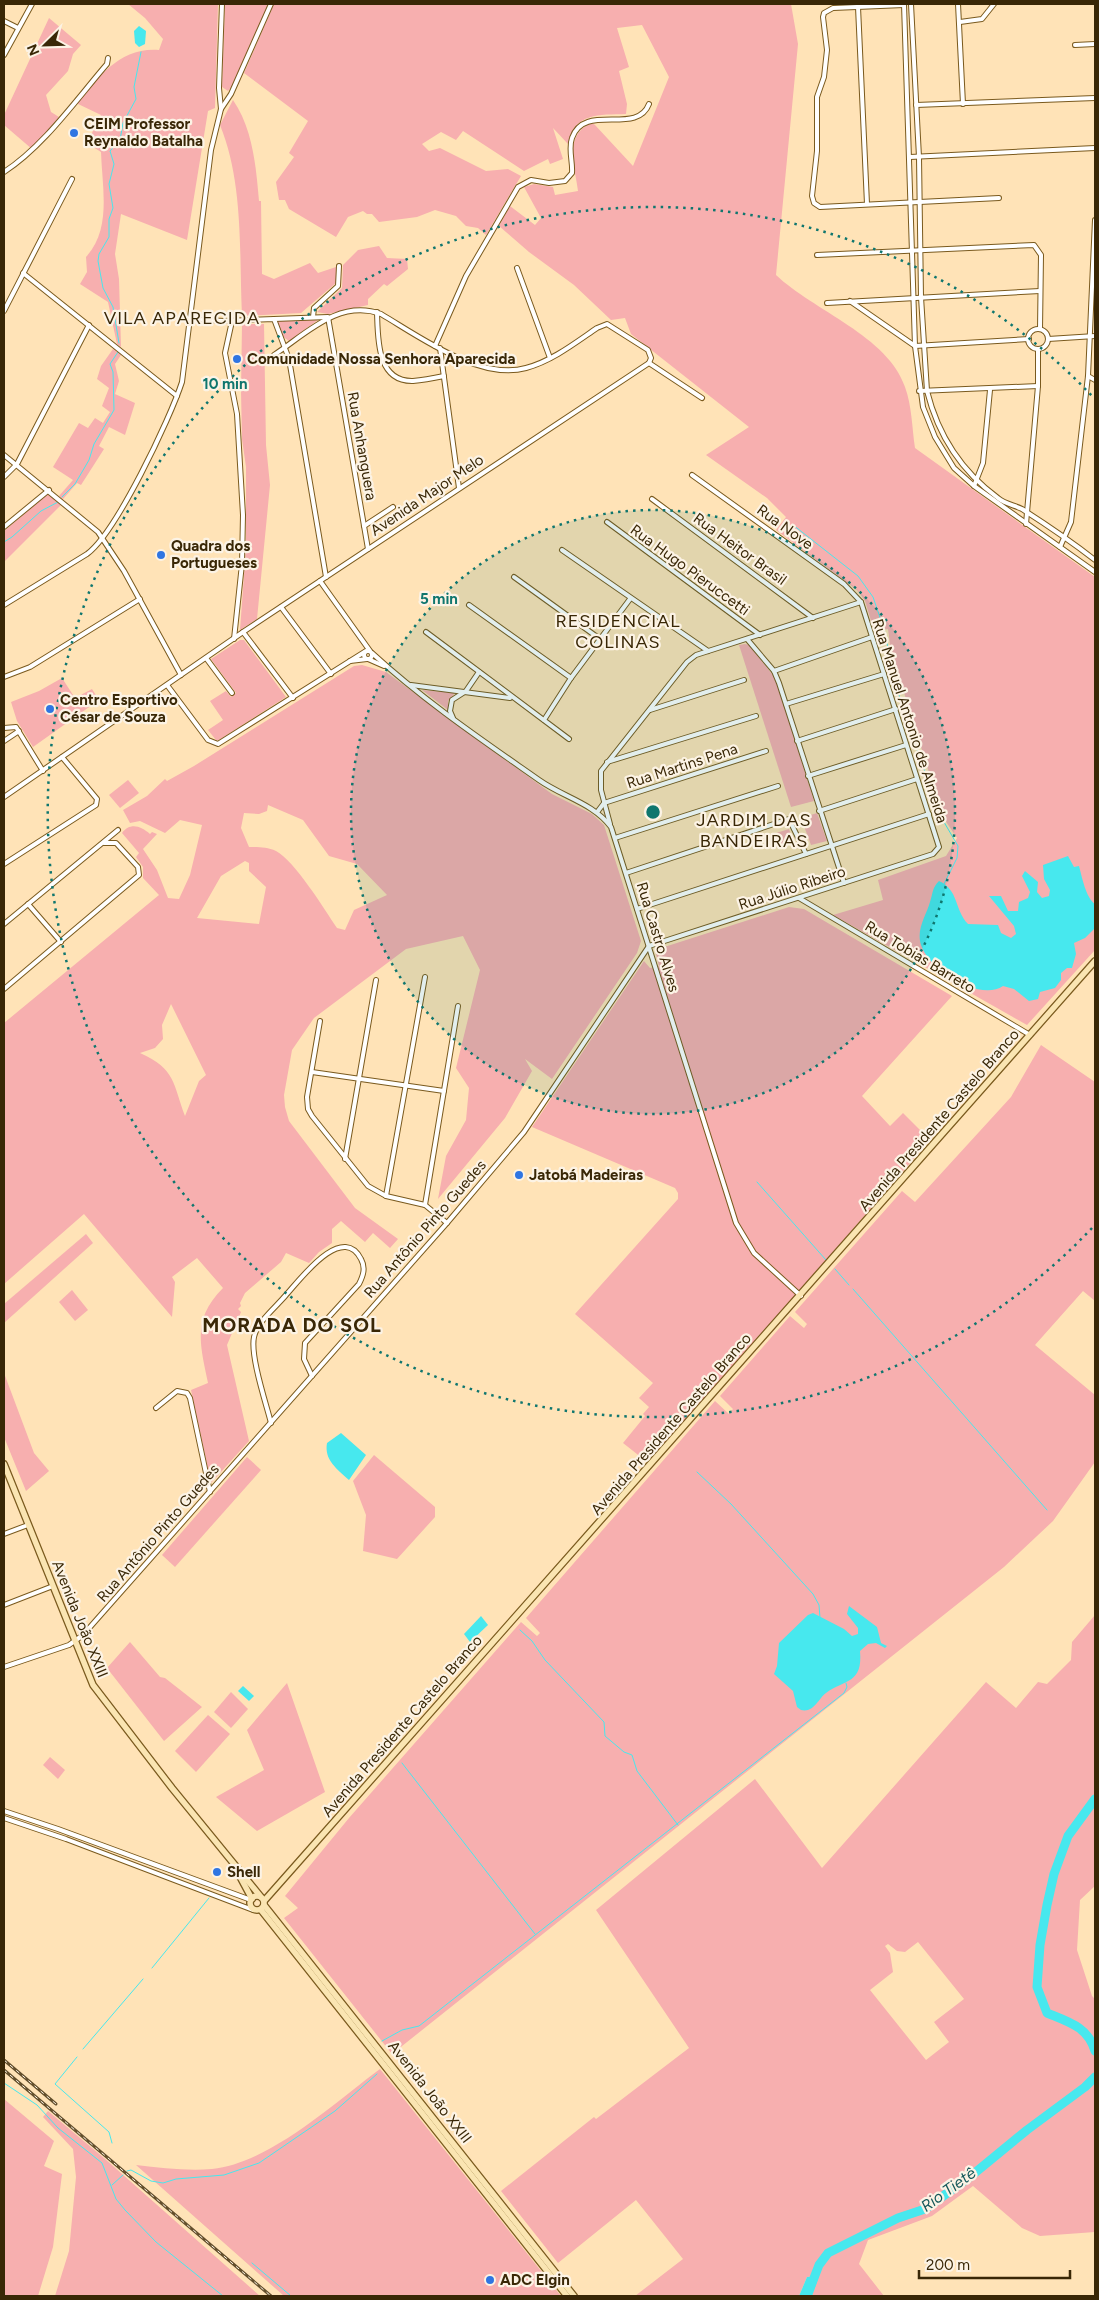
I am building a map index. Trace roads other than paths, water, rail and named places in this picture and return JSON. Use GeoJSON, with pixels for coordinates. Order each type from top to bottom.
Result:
{"type":"FeatureCollection","features":[{"type":"Feature","properties":{"kind":"main road","name":"Avenida Presidente Castelo Branco"},"geometry":{"type":"LineString","coordinates":[[262,1903],[801,1296],[1095,961]]}},
{"type":"Feature","properties":{"kind":"main road","name":"Avenida João XXIII"},"geometry":{"type":"LineString","coordinates":[[4,1464],[75,1642],[98,1693],[233,1862],[262,1903],[567,2296]]}},
{"type":"Feature","properties":{"kind":"main road","name":"Avenida João XXIII"},"geometry":{"type":"LineString","coordinates":[[233,1862],[251,1900],[250,1905],[254,1910]]}},
{"type":"Feature","properties":{"kind":"main road"},"geometry":{"type":"LineString","coordinates":[[251,1900],[262,1903]]}},
{"type":"Feature","properties":{"kind":"main road","name":"Avenida João XXIII"},"geometry":{"type":"LineString","coordinates":[[262,1903],[574,2296]]}},
{"type":"Feature","properties":{"kind":"main road"},"geometry":{"type":"LineString","coordinates":[[254,1910],[262,1903]]}},
{"type":"Feature","properties":{"kind":"street"},"geometry":{"type":"LineString","coordinates":[[4,55],[32,4]]}},
{"type":"Feature","properties":{"kind":"street"},"geometry":{"type":"LineString","coordinates":[[4,605],[87,554],[103,538],[171,414],[182,382],[211,150],[221,109],[219,88],[222,4]]}},
{"type":"Feature","properties":{"kind":"street"},"geometry":{"type":"LineString","coordinates":[[221,109],[232,94],[272,4]]}},
{"type":"Feature","properties":{"kind":"street"},"geometry":{"type":"LineString","coordinates":[[999,198],[911,203],[867,204],[820,207],[814,203],[812,196],[817,151],[817,98],[824,76],[827,50],[823,18],[828,10],[904,4],[910,157],[911,203],[911,251],[915,346],[923,407],[935,437],[954,468],[974,486],[1095,572]]}},
{"type":"Feature","properties":{"kind":"street"},"geometry":{"type":"LineString","coordinates":[[910,4],[919,157],[919,251],[923,345],[927,391],[941,435],[962,465],[997,498],[1027,513],[1095,560]]}},
{"type":"Feature","properties":{"kind":"street"},"geometry":{"type":"LineString","coordinates":[[958,4],[963,104]]}},
{"type":"Feature","properties":{"kind":"street"},"geometry":{"type":"LineString","coordinates":[[960,22],[982,20],[994,4]]}},
{"type":"Feature","properties":{"kind":"street"},"geometry":{"type":"LineString","coordinates":[[858,7],[867,204]]}},
{"type":"Feature","properties":{"kind":"street"},"geometry":{"type":"LineString","coordinates":[[4,21],[18,28]]}},
{"type":"Feature","properties":{"kind":"street"},"geometry":{"type":"LineString","coordinates":[[1075,45],[1095,44]]}},
{"type":"Feature","properties":{"kind":"street"},"geometry":{"type":"LineString","coordinates":[[4,172],[33,150],[107,64],[108,58]]}},
{"type":"Feature","properties":{"kind":"street"},"geometry":{"type":"LineString","coordinates":[[908,106],[1095,98]]}},
{"type":"Feature","properties":{"kind":"street"},"geometry":{"type":"LineString","coordinates":[[435,346],[466,276],[521,184],[531,180],[556,183],[570,178],[572,168],[571,139],[580,126],[594,119],[640,116],[649,104]]}},
{"type":"Feature","properties":{"kind":"street"},"geometry":{"type":"LineString","coordinates":[[910,157],[1095,148]]}},
{"type":"Feature","properties":{"kind":"street"},"geometry":{"type":"LineString","coordinates":[[4,311],[72,179]]}},
{"type":"Feature","properties":{"kind":"street"},"geometry":{"type":"LineString","coordinates":[[1060,547],[1071,522],[1088,376],[1095,220]]}},
{"type":"Feature","properties":{"kind":"street"},"geometry":{"type":"LineString","coordinates":[[817,255],[1034,244],[1041,255],[1040,329]]}},
{"type":"Feature","properties":{"kind":"street"},"geometry":{"type":"LineString","coordinates":[[313,317],[314,308],[338,286],[339,266]]}},
{"type":"Feature","properties":{"kind":"street"},"geometry":{"type":"LineString","coordinates":[[517,268],[550,358]]}},
{"type":"Feature","properties":{"kind":"street"},"geometry":{"type":"LineString","coordinates":[[23,274],[177,396]]}},
{"type":"Feature","properties":{"kind":"street"},"geometry":{"type":"LineString","coordinates":[[827,303],[1040,291]]}},
{"type":"Feature","properties":{"kind":"street"},"geometry":{"type":"LineString","coordinates":[[850,301],[915,346],[1029,339]]}},
{"type":"Feature","properties":{"kind":"street"},"geometry":{"type":"LineString","coordinates":[[190,319],[232,321],[328,317],[359,310],[377,312],[435,346],[491,369],[503,371],[524,368],[550,358],[597,328],[607,324],[648,350],[651,358],[650,363],[702,398]]}},
{"type":"Feature","properties":{"kind":"street"},"geometry":{"type":"LineString","coordinates":[[377,312],[379,348],[388,369],[406,380],[444,376]]}},
{"type":"Feature","properties":{"kind":"street"},"geometry":{"type":"LineString","coordinates":[[274,355],[328,317]]}},
{"type":"Feature","properties":{"kind":"street","name":"Rua Anhanguera"},"geometry":{"type":"LineString","coordinates":[[328,317],[368,549]]}},
{"type":"Feature","properties":{"kind":"street"},"geometry":{"type":"LineString","coordinates":[[274,319],[286,347],[299,410],[326,577]]}},
{"type":"Feature","properties":{"kind":"street"},"geometry":{"type":"LineString","coordinates":[[232,321],[226,342],[225,362],[237,414],[243,515],[242,564],[234,639]]}},
{"type":"Feature","properties":{"kind":"street"},"geometry":{"type":"LineString","coordinates":[[4,477],[17,464],[89,325]]}},
{"type":"Feature","properties":{"kind":"street"},"geometry":{"type":"LineString","coordinates":[[1040,329],[1045,331],[1048,339],[1046,345],[1038,349],[1030,344],[1029,339],[1033,330],[1040,329]]}},
{"type":"Feature","properties":{"kind":"street"},"geometry":{"type":"LineString","coordinates":[[1048,339],[1095,336]]}},
{"type":"Feature","properties":{"kind":"street"},"geometry":{"type":"LineString","coordinates":[[440,348],[459,488]]}},
{"type":"Feature","properties":{"kind":"street"},"geometry":{"type":"LineString","coordinates":[[1026,524],[1038,386],[1038,349]]}},
{"type":"Feature","properties":{"kind":"street","name":"Avenida Major Melo"},"geometry":{"type":"LineString","coordinates":[[4,797],[243,632],[650,363]]}},
{"type":"Feature","properties":{"kind":"street"},"geometry":{"type":"LineString","coordinates":[[1088,376],[1095,380]]}},
{"type":"Feature","properties":{"kind":"street"},"geometry":{"type":"LineString","coordinates":[[920,392],[990,390],[1038,386]]}},
{"type":"Feature","properties":{"kind":"street"},"geometry":{"type":"LineString","coordinates":[[974,486],[983,463],[990,390]]}},
{"type":"Feature","properties":{"kind":"street"},"geometry":{"type":"LineString","coordinates":[[935,437],[941,435]]}},
{"type":"Feature","properties":{"kind":"street"},"geometry":{"type":"LineString","coordinates":[[4,455],[91,524],[103,538],[140,599],[181,674]]}},
{"type":"Feature","properties":{"kind":"street","name":"Rua Nove"},"geometry":{"type":"LineString","coordinates":[[692,475],[844,584],[860,602]]}},
{"type":"Feature","properties":{"kind":"street"},"geometry":{"type":"LineString","coordinates":[[4,526],[49,490]]}},
{"type":"Feature","properties":{"kind":"street","name":"Rua Heitor Brasil"},"geometry":{"type":"LineString","coordinates":[[652,499],[813,618]]}},
{"type":"Feature","properties":{"kind":"street"},"geometry":{"type":"LineString","coordinates":[[364,526],[394,507]]}},
{"type":"Feature","properties":{"kind":"street","name":"Rua Hugo Pieruccetti"},"geometry":{"type":"LineString","coordinates":[[607,522],[760,635]]}},
{"type":"Feature","properties":{"kind":"street"},"geometry":{"type":"LineString","coordinates":[[562,550],[630,599],[708,651]]}},
{"type":"Feature","properties":{"kind":"street"},"geometry":{"type":"LineString","coordinates":[[514,577],[600,639]]}},
{"type":"Feature","properties":{"kind":"street","name":"Rua Castro Alves"},"geometry":{"type":"LineString","coordinates":[[320,581],[369,652],[453,718],[540,781],[564,796],[598,811],[611,827],[736,1223],[754,1253],[801,1296]]}},
{"type":"Feature","properties":{"kind":"street"},"geometry":{"type":"LineString","coordinates":[[4,677],[30,667],[140,599]]}},
{"type":"Feature","properties":{"kind":"street"},"geometry":{"type":"LineString","coordinates":[[544,720],[571,678],[630,599]]}},
{"type":"Feature","properties":{"kind":"street"},"geometry":{"type":"LineString","coordinates":[[611,827],[604,803],[600,776],[607,762],[687,662],[696,655],[860,602]]}},
{"type":"Feature","properties":{"kind":"street","name":"Rua Manuel Antonio de Almeida"},"geometry":{"type":"LineString","coordinates":[[860,602],[939,847]]}},
{"type":"Feature","properties":{"kind":"street"},"geometry":{"type":"LineString","coordinates":[[469,605],[571,678]]}},
{"type":"Feature","properties":{"kind":"street"},"geometry":{"type":"LineString","coordinates":[[281,607],[331,674]]}},
{"type":"Feature","properties":{"kind":"street"},"geometry":{"type":"LineString","coordinates":[[243,632],[293,698]]}},
{"type":"Feature","properties":{"kind":"street"},"geometry":{"type":"LineString","coordinates":[[426,632],[569,739]]}},
{"type":"Feature","properties":{"kind":"street"},"geometry":{"type":"LineString","coordinates":[[774,671],[872,637]]}},
{"type":"Feature","properties":{"kind":"street"},"geometry":{"type":"LineString","coordinates":[[747,639],[774,671],[844,883]]}},
{"type":"Feature","properties":{"kind":"street"},"geometry":{"type":"LineString","coordinates":[[368,659],[364,655],[369,652]]}},
{"type":"Feature","properties":{"kind":"street"},"geometry":{"type":"LineString","coordinates":[[167,685],[211,742],[223,742],[350,661],[369,652]]}},
{"type":"Feature","properties":{"kind":"street"},"geometry":{"type":"LineString","coordinates":[[206,658],[232,693]]}},
{"type":"Feature","properties":{"kind":"street"},"geometry":{"type":"LineString","coordinates":[[350,661],[368,659]]}},
{"type":"Feature","properties":{"kind":"street","name":"Rua Castro Alves"},"geometry":{"type":"LineString","coordinates":[[368,659],[388,668]]}},
{"type":"Feature","properties":{"kind":"street"},"geometry":{"type":"LineString","coordinates":[[453,718],[450,711],[452,700],[466,691],[479,672]]}},
{"type":"Feature","properties":{"kind":"street"},"geometry":{"type":"LineString","coordinates":[[786,704],[884,674]]}},
{"type":"Feature","properties":{"kind":"street"},"geometry":{"type":"LineString","coordinates":[[650,710],[744,680]]}},
{"type":"Feature","properties":{"kind":"street"},"geometry":{"type":"LineString","coordinates":[[410,685],[512,698]]}},
{"type":"Feature","properties":{"kind":"street"},"geometry":{"type":"LineString","coordinates":[[797,741],[896,709]]}},
{"type":"Feature","properties":{"kind":"street"},"geometry":{"type":"LineString","coordinates":[[607,762],[756,716]]}},
{"type":"Feature","properties":{"kind":"street"},"geometry":{"type":"LineString","coordinates":[[4,728],[13,726],[19,731],[43,771]]}},
{"type":"Feature","properties":{"kind":"street"},"geometry":{"type":"LineString","coordinates":[[4,741],[19,731]]}},
{"type":"Feature","properties":{"kind":"street"},"geometry":{"type":"LineString","coordinates":[[808,776],[906,745]]}},
{"type":"Feature","properties":{"kind":"street","name":"Rua Martins Pena"},"geometry":{"type":"LineString","coordinates":[[604,803],[766,751]]}},
{"type":"Feature","properties":{"kind":"street"},"geometry":{"type":"LineString","coordinates":[[4,864],[93,808],[97,802],[97,799],[62,757]]}},
{"type":"Feature","properties":{"kind":"street"},"geometry":{"type":"LineString","coordinates":[[819,811],[917,779]]}},
{"type":"Feature","properties":{"kind":"street"},"geometry":{"type":"LineString","coordinates":[[615,838],[778,786]]}},
{"type":"Feature","properties":{"kind":"street"},"geometry":{"type":"LineString","coordinates":[[598,811],[604,803]]}},
{"type":"Feature","properties":{"kind":"street"},"geometry":{"type":"LineString","coordinates":[[637,909],[928,814]]}},
{"type":"Feature","properties":{"kind":"street"},"geometry":{"type":"LineString","coordinates":[[626,873],[789,819],[806,854]]}},
{"type":"Feature","properties":{"kind":"street"},"geometry":{"type":"LineString","coordinates":[[4,924],[118,830],[116,843]]}},
{"type":"Feature","properties":{"kind":"street"},"geometry":{"type":"LineString","coordinates":[[4,989],[136,879],[138,867],[116,843],[104,843]]}},
{"type":"Feature","properties":{"kind":"street","name":"Rua Júlio Ribeiro"},"geometry":{"type":"LineString","coordinates":[[648,946],[934,854],[939,847]]}},
{"type":"Feature","properties":{"kind":"street","name":"Rua Tobias Barreto"},"geometry":{"type":"LineString","coordinates":[[799,898],[1030,1036]]}},
{"type":"Feature","properties":{"kind":"street"},"geometry":{"type":"LineString","coordinates":[[28,904],[61,942]]}},
{"type":"Feature","properties":{"kind":"street","name":"Rua Antônio Pinto Guedes"},"geometry":{"type":"LineString","coordinates":[[75,1642],[448,1223],[524,1132],[648,946]]}},
{"type":"Feature","properties":{"kind":"street"},"geometry":{"type":"LineString","coordinates":[[386,1196],[425,977]]}},
{"type":"Feature","properties":{"kind":"street"},"geometry":{"type":"LineString","coordinates":[[344,1159],[360,1079],[376,980]]}},
{"type":"Feature","properties":{"kind":"street"},"geometry":{"type":"LineString","coordinates":[[426,1205],[458,1006]]}},
{"type":"Feature","properties":{"kind":"street"},"geometry":{"type":"LineString","coordinates":[[320,1021],[307,1097],[308,1110],[344,1159],[368,1186],[386,1196],[426,1205],[448,1223]]}},
{"type":"Feature","properties":{"kind":"street"},"geometry":{"type":"LineString","coordinates":[[312,1072],[444,1091]]}},
{"type":"Feature","properties":{"kind":"street"},"geometry":{"type":"LineString","coordinates":[[271,1423],[255,1355],[255,1332],[317,1260],[339,1248],[354,1250],[363,1262],[363,1277],[359,1284],[306,1343],[304,1359],[312,1376]]}},
{"type":"Feature","properties":{"kind":"street"},"geometry":{"type":"LineString","coordinates":[[156,1408],[172,1393],[181,1391],[187,1393],[190,1398],[210,1492]]}},
{"type":"Feature","properties":{"kind":"street"},"geometry":{"type":"LineString","coordinates":[[4,1534],[28,1525]]}},
{"type":"Feature","properties":{"kind":"street"},"geometry":{"type":"LineString","coordinates":[[4,1605],[53,1586]]}},
{"type":"Feature","properties":{"kind":"street"},"geometry":{"type":"LineString","coordinates":[[4,1667],[75,1642]]}},
{"type":"Feature","properties":{"kind":"street"},"geometry":{"type":"LineString","coordinates":[[4,1811],[251,1900]]}},
{"type":"Feature","properties":{"kind":"street"},"geometry":{"type":"LineString","coordinates":[[4,1818],[66,1839],[254,1910]]}},
{"type":"Feature","properties":{"kind":"water"},"geometry":{"type":"Polygon","coordinates":[[[139,26],[146,31],[145,44],[139,47],[135,43],[134,31],[139,26]]]}},
{"type":"Feature","properties":{"kind":"water"},"geometry":{"type":"Polygon","coordinates":[[[1068,856],[1074,867],[1079,866],[1087,892],[1095,904],[1095,928],[1085,938],[1074,943],[1076,954],[1072,968],[1067,968],[1061,973],[1061,980],[1055,988],[1040,992],[1038,999],[1029,1001],[1014,989],[1003,986],[993,990],[969,987],[944,973],[926,955],[921,945],[921,928],[934,888],[939,881],[950,889],[960,912],[968,924],[998,925],[1001,933],[1011,938],[1016,934],[1014,926],[989,896],[1001,896],[1008,911],[1018,911],[1019,902],[1028,898],[1030,892],[1022,876],[1025,871],[1038,882],[1037,892],[1042,898],[1049,896],[1050,890],[1044,879],[1043,865],[1068,856]]]}},
{"type":"Feature","properties":{"kind":"water"},"geometry":{"type":"Polygon","coordinates":[[[341,1433],[366,1455],[349,1480],[332,1464],[327,1454],[327,1443],[341,1433]]]}},
{"type":"Feature","properties":{"kind":"water"},"geometry":{"type":"Polygon","coordinates":[[[849,1606],[877,1627],[881,1643],[887,1646],[885,1648],[876,1643],[868,1644],[860,1651],[859,1670],[856,1675],[826,1693],[813,1708],[801,1710],[797,1707],[793,1691],[774,1674],[777,1666],[779,1643],[808,1615],[813,1613],[844,1629],[852,1636],[858,1634],[858,1628],[847,1614],[849,1606]]]}},
{"type":"Feature","properties":{"kind":"water"},"geometry":{"type":"Polygon","coordinates":[[[481,1616],[488,1625],[470,1642],[464,1634],[481,1616]]]}},
{"type":"Feature","properties":{"kind":"water"},"geometry":{"type":"Polygon","coordinates":[[[243,1686],[254,1696],[249,1701],[238,1691],[243,1686]]]}},
{"type":"Feature","properties":{"kind":"water"},"geometry":{"type":"Polygon","coordinates":[[[819,2276],[812,2296],[799,2296],[807,2277],[819,2276]]]}},
{"type":"Feature","properties":{"kind":"waterway"},"geometry":{"type":"LineString","coordinates":[[119,343],[113,307],[103,288],[98,261],[99,254],[109,237],[109,219],[113,208],[109,184],[114,164],[110,151],[120,140],[123,123],[136,99],[134,87],[141,52]]}},
{"type":"Feature","properties":{"kind":"waterway"},"geometry":{"type":"LineString","coordinates":[[62,497],[75,484],[89,460],[94,444],[114,410],[113,372],[110,364],[118,352]]}},
{"type":"Feature","properties":{"kind":"waterway"},"geometry":{"type":"LineString","coordinates":[[4,542],[41,511],[58,502]]}},
{"type":"Feature","properties":{"kind":"waterway"},"geometry":{"type":"LineString","coordinates":[[793,525],[858,576],[873,597],[884,629],[896,686],[914,741],[941,817],[958,846],[957,858],[944,884]]}},
{"type":"Feature","properties":{"kind":"waterway"},"geometry":{"type":"LineString","coordinates":[[757,1182],[826,1260]]}},
{"type":"Feature","properties":{"kind":"waterway"},"geometry":{"type":"LineString","coordinates":[[835,1269],[849,1285]]}},
{"type":"Feature","properties":{"kind":"waterway"},"geometry":{"type":"LineString","coordinates":[[853,1289],[1047,1510]]}},
{"type":"Feature","properties":{"kind":"waterway"},"geometry":{"type":"LineString","coordinates":[[697,1472],[731,1504],[813,1594],[819,1605],[820,1618]]}},
{"type":"Feature","properties":{"kind":"waterway"},"geometry":{"type":"LineString","coordinates":[[520,1630],[532,1641],[545,1660],[604,1722],[605,1736],[624,1752],[632,1755],[637,1771],[678,1825]]}},
{"type":"Feature","properties":{"kind":"waterway"},"geometry":{"type":"LineString","coordinates":[[382,2041],[402,2030],[419,2026],[844,1693],[847,1687],[846,1683]]}},
{"type":"Feature","properties":{"kind":"waterway"},"geometry":{"type":"LineString","coordinates":[[402,1763],[535,1934]]}},
{"type":"Feature","properties":{"kind":"waterway","name":"Rio Tietê"},"geometry":{"type":"LineString","coordinates":[[1095,1799],[1068,1836],[1054,1874],[1040,1945],[1037,1987],[1047,2013],[1077,2026],[1088,2036],[1095,2051]]}},
{"type":"Feature","properties":{"kind":"waterway"},"geometry":{"type":"LineString","coordinates":[[152,1968],[209,1898]]}},
{"type":"Feature","properties":{"kind":"waterway"},"geometry":{"type":"LineString","coordinates":[[83,2049],[143,1979]]}},
{"type":"Feature","properties":{"kind":"waterway"},"geometry":{"type":"LineString","coordinates":[[77,2057],[55,2084],[109,2132],[112,2143]]}},
{"type":"Feature","properties":{"kind":"waterway"},"geometry":{"type":"LineString","coordinates":[[127,2171],[131,2170],[151,2181],[163,2183],[176,2179],[224,2175],[259,2163],[335,2111],[377,2074]]}},
{"type":"Feature","properties":{"kind":"waterway","name":"Rio Tietê"},"geometry":{"type":"LineString","coordinates":[[807,2296],[819,2265],[828,2253],[898,2218],[925,2209],[971,2176],[1027,2130],[1085,2087],[1095,2077]]}},
{"type":"Feature","properties":{"kind":"waterway"},"geometry":{"type":"LineString","coordinates":[[4,2083],[37,2105],[58,2128],[102,2163],[116,2199],[125,2210],[156,2242],[223,2296]]}},
{"type":"Feature","properties":{"kind":"waterway"},"geometry":{"type":"LineString","coordinates":[[112,2185],[123,2175]]}},
{"type":"Feature","properties":{"kind":"waterway"},"geometry":{"type":"LineString","coordinates":[[252,2263],[291,2296]]}},
{"type":"Feature","properties":{"kind":"railway"},"geometry":{"type":"LineString","coordinates":[[4,2060],[56,2104]]}},
{"type":"Feature","properties":{"kind":"railway"},"geometry":{"type":"LineString","coordinates":[[4,2070],[271,2296]]}},
{"type":"Feature","properties":{"kind":"place","name":"CEIM Professor Reynaldo Batalha"},"geometry":{"type":"Point","coordinates":[74,133]}},
{"type":"Feature","properties":{"kind":"place","name":"Comunidade Nossa Senhora Aparecida"},"geometry":{"type":"Point","coordinates":[237,359]}},
{"type":"Feature","properties":{"kind":"place","name":"Quadra dos Portugueses"},"geometry":{"type":"Point","coordinates":[161,555]}},
{"type":"Feature","properties":{"kind":"place","name":"Centro Esportivo César de Souza"},"geometry":{"type":"Point","coordinates":[50,709]}},
{"type":"Feature","properties":{"kind":"place","name":"Jatobá Madeiras"},"geometry":{"type":"Point","coordinates":[519,1175]}},
{"type":"Feature","properties":{"kind":"place","name":"Shell"},"geometry":{"type":"Point","coordinates":[217,1872]}},
{"type":"Feature","properties":{"kind":"place","name":"ADC Elgin"},"geometry":{"type":"Point","coordinates":[490,2280]}},
{"type":"Feature","properties":{"kind":"district","name":"VILA APARECIDA"},"geometry":{"type":"Point","coordinates":[182,318]}},
{"type":"Feature","properties":{"kind":"district","name":"RESIDENCIAL COLINAS"},"geometry":{"type":"Point","coordinates":[618,631]}},
{"type":"Feature","properties":{"kind":"district","name":"JARDIM DAS BANDEIRAS"},"geometry":{"type":"Point","coordinates":[754,830]}},
{"type":"Feature","properties":{"kind":"district","name":"MORADA DO SOL"},"geometry":{"type":"Point","coordinates":[292,1325]}}]}
